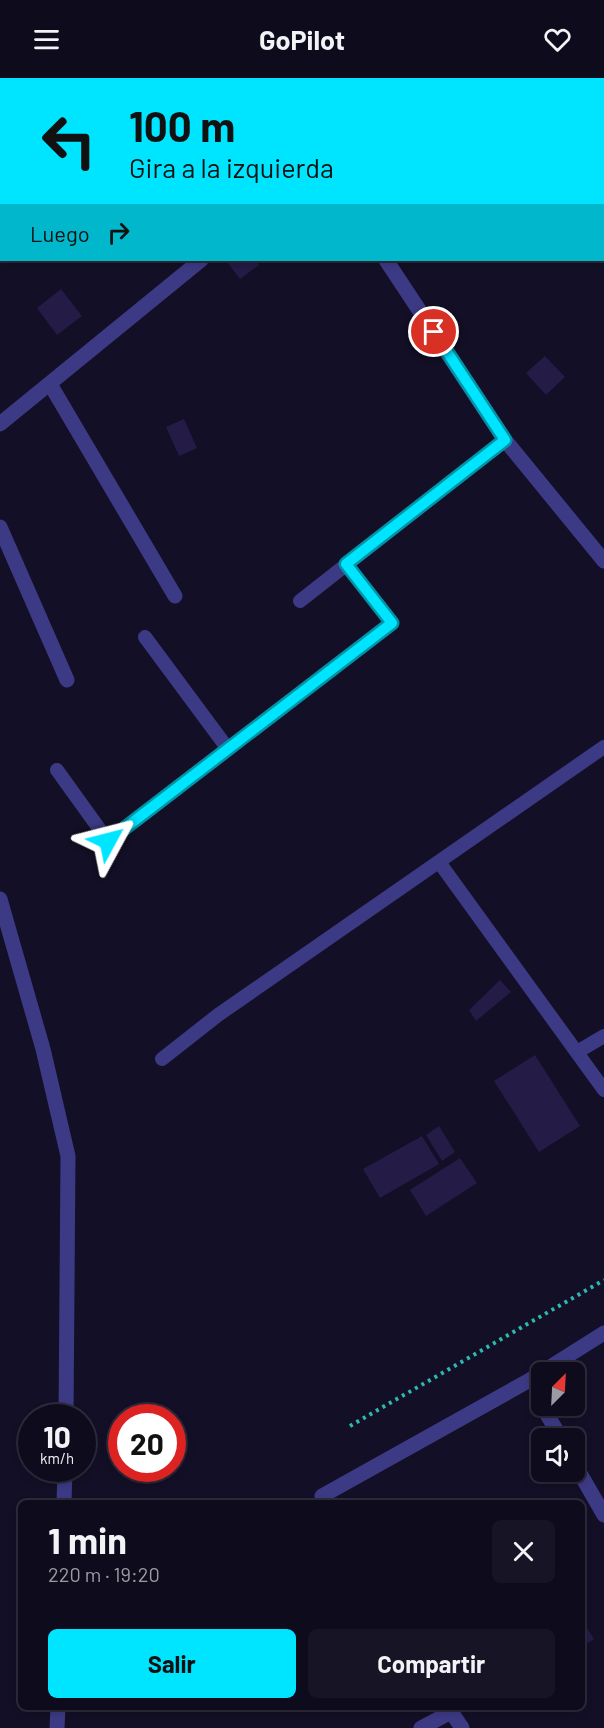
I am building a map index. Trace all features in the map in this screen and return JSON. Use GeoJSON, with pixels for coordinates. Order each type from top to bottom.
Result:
{"type":"FeatureCollection","features":[{"type":"Feature","properties":{"kind":"street"},"geometry":{"type":"LineString","coordinates":[[0,424],[200,261]]}},
{"type":"Feature","properties":{"kind":"street"},"geometry":{"type":"LineString","coordinates":[[387,261],[505,440],[604,561]]}},
{"type":"Feature","properties":{"kind":"street"},"geometry":{"type":"LineString","coordinates":[[50,384],[175,596]]}},
{"type":"Feature","properties":{"kind":"street"},"geometry":{"type":"LineString","coordinates":[[0,527],[67,680]]}},
{"type":"Feature","properties":{"kind":"street"},"geometry":{"type":"LineString","coordinates":[[0,899],[44,1049],[68,1156],[66,1404]]}},
{"type":"Feature","properties":{"kind":"street"},"geometry":{"type":"LineString","coordinates":[[322,1496],[528,1381],[604,1333]]}},
{"type":"Feature","properties":{"kind":"street"},"geometry":{"type":"LineString","coordinates":[[528,1381],[531,1386]]}},
{"type":"Feature","properties":{"kind":"street"},"geometry":{"type":"LineString","coordinates":[[64,1500],[65,1482]]}},
{"type":"Feature","properties":{"kind":"street"},"geometry":{"type":"LineString","coordinates":[[585,1482],[604,1515]]}},
{"type":"Feature","properties":{"kind":"street"},"geometry":{"type":"LineString","coordinates":[[57,1728],[58,1710]]}},
{"type":"Feature","properties":{"kind":"street"},"geometry":{"type":"LineString","coordinates":[[421,1728],[448,1710]]}},
{"type":"Feature","properties":{"kind":"street"},"geometry":{"type":"LineString","coordinates":[[450,1710],[462,1728]]}},
{"type":"Feature","properties":{"kind":"lane"},"geometry":{"type":"LineString","coordinates":[[300,601],[505,440]]}},
{"type":"Feature","properties":{"kind":"lane"},"geometry":{"type":"LineString","coordinates":[[57,770],[108,841],[392,623],[346,564]]}},
{"type":"Feature","properties":{"kind":"lane"},"geometry":{"type":"LineString","coordinates":[[145,637],[228,749]]}},
{"type":"Feature","properties":{"kind":"lane"},"geometry":{"type":"LineString","coordinates":[[162,1059],[218,1015],[604,747]]}},
{"type":"Feature","properties":{"kind":"lane"},"geometry":{"type":"LineString","coordinates":[[439,862],[604,1090]]}},
{"type":"Feature","properties":{"kind":"lane"},"geometry":{"type":"LineString","coordinates":[[577,1052],[604,1036]]}},
{"type":"Feature","properties":{"kind":"path"},"geometry":{"type":"LineString","coordinates":[[350,1426],[604,1280]]}},
{"type":"Feature","properties":{"kind":"building"},"geometry":{"type":"Polygon","coordinates":[[[257,261],[259,265],[240,279],[227,262],[257,261]]]}},
{"type":"Feature","properties":{"kind":"building"},"geometry":{"type":"Polygon","coordinates":[[[61,289],[82,316],[57,335],[37,308],[61,289]]]}},
{"type":"Feature","properties":{"kind":"building"},"geometry":{"type":"Polygon","coordinates":[[[545,356],[565,377],[546,395],[526,373],[545,356]]]}},
{"type":"Feature","properties":{"kind":"building"},"geometry":{"type":"Polygon","coordinates":[[[184,419],[197,448],[179,456],[166,427],[184,419]]]}},
{"type":"Feature","properties":{"kind":"building"},"geometry":{"type":"Polygon","coordinates":[[[500,980],[511,992],[476,1021],[469,1010],[500,980]]]}},
{"type":"Feature","properties":{"kind":"building"},"geometry":{"type":"Polygon","coordinates":[[[535,1055],[580,1126],[539,1152],[494,1081],[535,1055]]]}},
{"type":"Feature","properties":{"kind":"building"},"geometry":{"type":"Polygon","coordinates":[[[439,1126],[455,1152],[442,1161],[426,1135],[439,1126]]]}},
{"type":"Feature","properties":{"kind":"building"},"geometry":{"type":"Polygon","coordinates":[[[422,1136],[439,1164],[380,1198],[363,1169],[422,1136]]]}},
{"type":"Feature","properties":{"kind":"building"},"geometry":{"type":"Polygon","coordinates":[[[460,1158],[477,1183],[426,1216],[410,1190],[460,1158]]]}},
{"type":"Feature","properties":{"kind":"building"},"geometry":{"type":"Polygon","coordinates":[[[585,1625],[594,1639],[585,1645],[585,1625]]]}},
{"type":"Feature","properties":{"kind":"route"},"geometry":{"type":"LineString","coordinates":[[108,841],[392,623],[346,564],[505,440],[434,332]]}}]}
